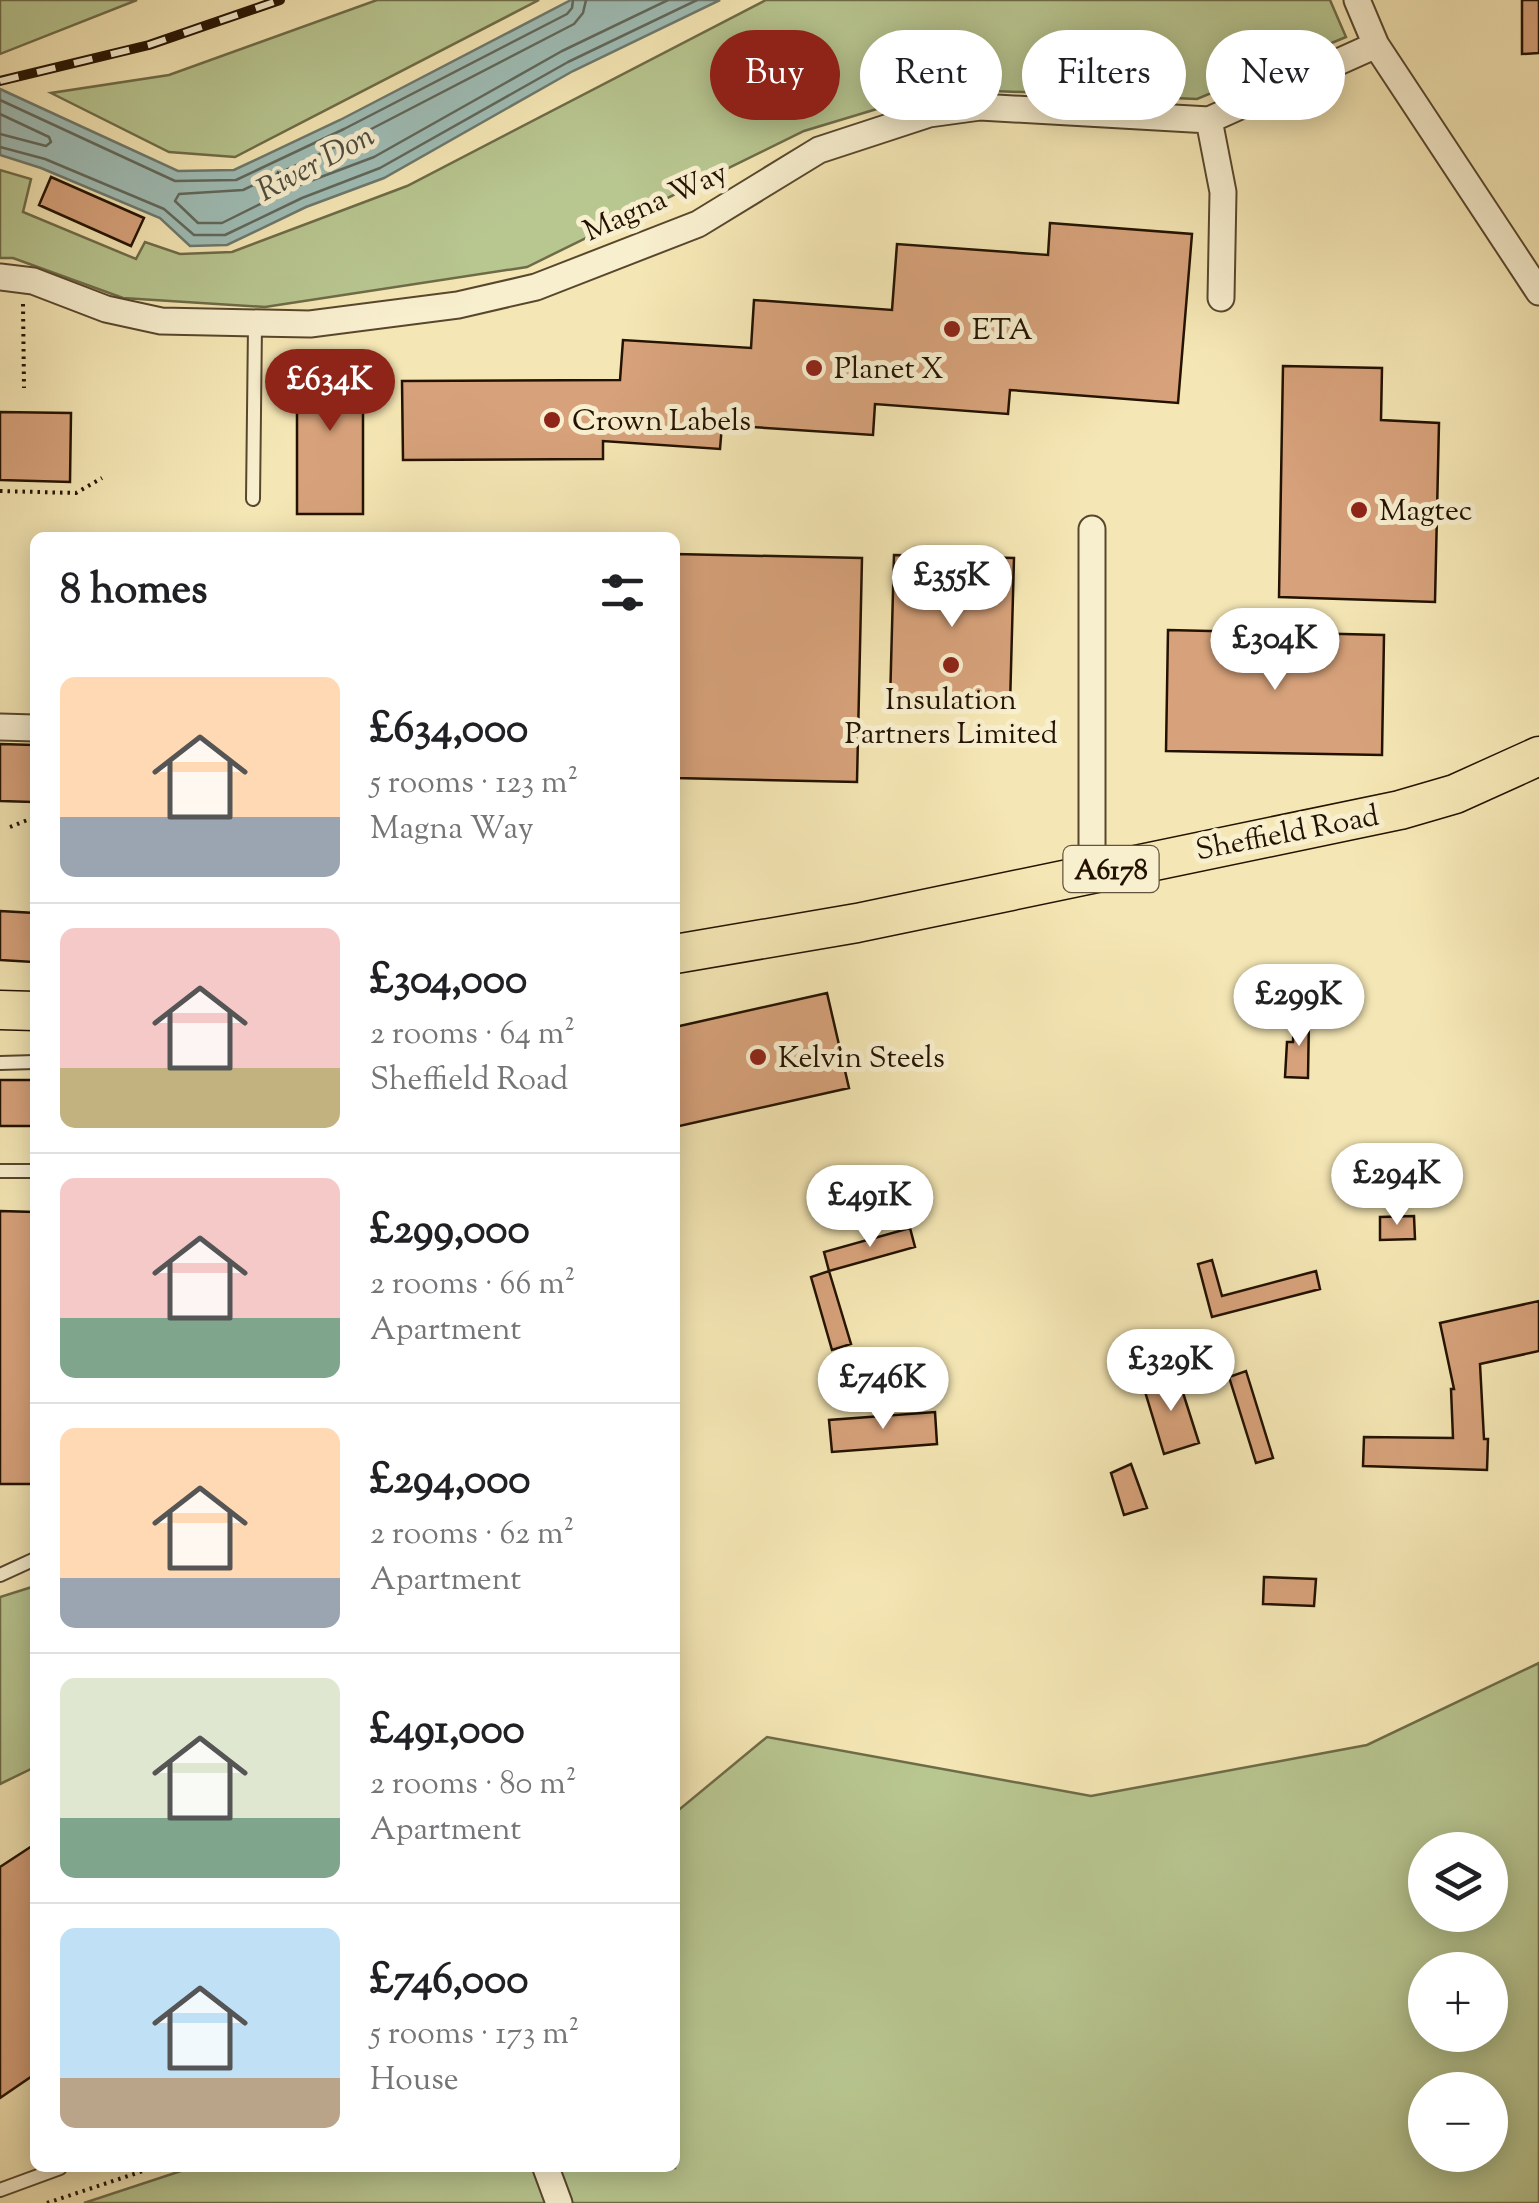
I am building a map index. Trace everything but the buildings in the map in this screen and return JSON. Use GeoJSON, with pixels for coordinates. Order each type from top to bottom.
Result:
{"type":"FeatureCollection","features":[{"type":"Feature","properties":{"kind":"main road","name":"Sheffield Road"},"geometry":{"type":"LineString","coordinates":[[680,953],[857,923],[1400,810],[1454,794],[1539,756]]}},
{"type":"Feature","properties":{"kind":"main road"},"geometry":{"type":"LineString","coordinates":[[0,1010],[30,1012]]}},
{"type":"Feature","properties":{"kind":"street"},"geometry":{"type":"LineString","coordinates":[[1357,0],[1376,45],[1539,292]]}},
{"type":"Feature","properties":{"kind":"street","name":"Magna Way"},"geometry":{"type":"LineString","coordinates":[[1345,59],[1376,45]]}},
{"type":"Feature","properties":{"kind":"street","name":"Magna Way"},"geometry":{"type":"LineString","coordinates":[[12,278],[106,309],[161,321],[310,324],[382,317],[458,306],[536,287],[698,224],[819,150],[928,114],[980,107],[1206,120]]}},
{"type":"Feature","properties":{"kind":"street"},"geometry":{"type":"LineString","coordinates":[[1209,120],[1224,192],[1221,298]]}},
{"type":"Feature","properties":{"kind":"street"},"geometry":{"type":"LineString","coordinates":[[1092,529],[1090,743],[1095,872]]}},
{"type":"Feature","properties":{"kind":"street"},"geometry":{"type":"LineString","coordinates":[[0,727],[30,728]]}},
{"type":"Feature","properties":{"kind":"street"},"geometry":{"type":"LineString","coordinates":[[547,2172],[559,2203]]}},
{"type":"Feature","properties":{"kind":"lane"},"geometry":{"type":"LineString","coordinates":[[253,499],[255,324]]}},
{"type":"Feature","properties":{"kind":"lane"},"geometry":{"type":"LineString","coordinates":[[0,1063],[30,1062]]}},
{"type":"Feature","properties":{"kind":"lane"},"geometry":{"type":"LineString","coordinates":[[0,1171],[30,1171]]}},
{"type":"Feature","properties":{"kind":"lane"},"geometry":{"type":"LineString","coordinates":[[0,1575],[30,1562]]}},
{"type":"Feature","properties":{"kind":"lane"},"geometry":{"type":"LineString","coordinates":[[0,2190],[49,2172]]}},
{"type":"Feature","properties":{"kind":"path"},"geometry":{"type":"LineString","coordinates":[[12,278],[24,388]]}},
{"type":"Feature","properties":{"kind":"path"},"geometry":{"type":"LineString","coordinates":[[0,491],[76,493],[102,478]]}},
{"type":"Feature","properties":{"kind":"path"},"geometry":{"type":"LineString","coordinates":[[10,827],[30,819]]}},
{"type":"Feature","properties":{"kind":"path"},"geometry":{"type":"LineString","coordinates":[[47,2203],[140,2172]]}},
{"type":"Feature","properties":{"kind":"green space"},"geometry":{"type":"Polygon","coordinates":[[[0,0],[137,0],[0,54],[0,0]]]}},
{"type":"Feature","properties":{"kind":"green space"},"geometry":{"type":"Polygon","coordinates":[[[377,0],[539,0],[235,157],[169,152],[51,93],[169,75],[377,0]]]}},
{"type":"Feature","properties":{"kind":"green space"},"geometry":{"type":"Polygon","coordinates":[[[766,0],[1330,0],[1343,30],[1206,30],[1206,95],[1197,99],[1186,99],[1186,30],[1022,30],[1022,92],[1002,91],[1002,30],[860,30],[860,114],[804,131],[527,267],[265,307],[123,298],[13,258],[0,258],[0,170],[31,179],[23,212],[136,259],[145,242],[180,254],[232,252],[407,186],[766,0]]]}},
{"type":"Feature","properties":{"kind":"green space"},"geometry":{"type":"Polygon","coordinates":[[[30,1588],[30,1769],[0,1784],[0,1597],[30,1588]]]}},
{"type":"Feature","properties":{"kind":"green space"},"geometry":{"type":"Polygon","coordinates":[[[1539,1663],[1539,2203],[84,2203],[178,2172],[680,2172],[680,1809],[767,1737],[1091,1796],[1367,1745],[1539,1663]]]}},
{"type":"Feature","properties":{"kind":"water","name":"River Don"},"geometry":{"type":"Polygon","coordinates":[[[571,0],[720,0],[573,71],[384,178],[306,207],[227,245],[190,246],[160,218],[0,155],[0,89],[178,171],[234,170],[340,120],[571,0]]]}},
{"type":"Feature","properties":{"kind":"railway"},"geometry":{"type":"LineString","coordinates":[[0,81],[149,45],[280,0]]}},
{"type":"Feature","properties":{"kind":"place","name":"ETA"},"geometry":{"type":"Point","coordinates":[952,329]}},
{"type":"Feature","properties":{"kind":"place","name":"Planet X"},"geometry":{"type":"Point","coordinates":[814,368]}},
{"type":"Feature","properties":{"kind":"place","name":"Crown Labels"},"geometry":{"type":"Point","coordinates":[552,420]}},
{"type":"Feature","properties":{"kind":"place","name":"Magtec"},"geometry":{"type":"Point","coordinates":[1359,510]}},
{"type":"Feature","properties":{"kind":"place","name":"Insulation Partners Limited"},"geometry":{"type":"Point","coordinates":[951,665]}},
{"type":"Feature","properties":{"kind":"place","name":"Kelvin Steels"},"geometry":{"type":"Point","coordinates":[758,1057]}}]}
